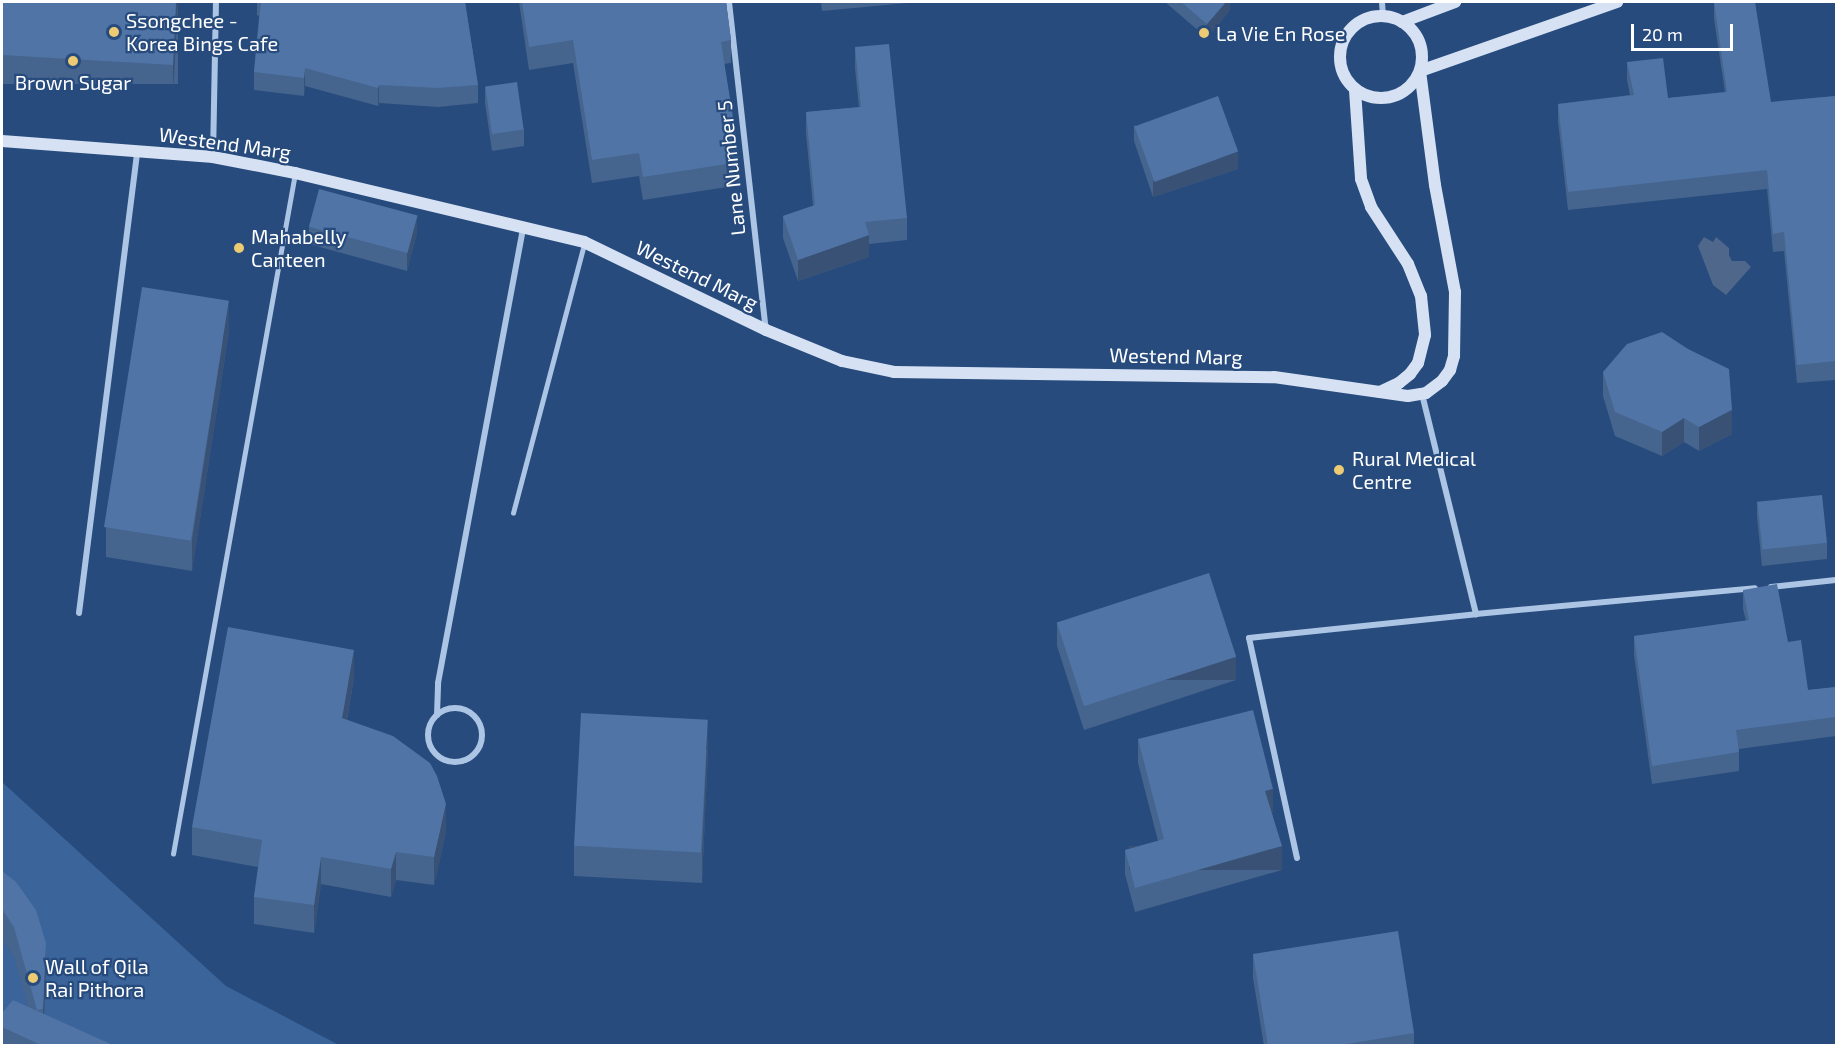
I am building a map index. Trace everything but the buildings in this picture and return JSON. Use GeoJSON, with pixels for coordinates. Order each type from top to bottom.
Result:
{"type":"FeatureCollection","features":[{"type":"Feature","properties":{"kind":"street"},"geometry":{"type":"LineString","coordinates":[[213,158],[216,2]]}},
{"type":"Feature","properties":{"kind":"street","name":"Lane Number 5"},"geometry":{"type":"LineString","coordinates":[[729,2],[766,330]]}},
{"type":"Feature","properties":{"kind":"street"},"geometry":{"type":"LineString","coordinates":[[1382,2],[1383,16]]}},
{"type":"Feature","properties":{"kind":"street"},"geometry":{"type":"LineString","coordinates":[[1402,22],[1455,2]]}},
{"type":"Feature","properties":{"kind":"street"},"geometry":{"type":"LineString","coordinates":[[1355,90],[1376,99],[1398,96],[1407,90],[1420,71],[1617,2]]}},
{"type":"Feature","properties":{"kind":"street"},"geometry":{"type":"LineString","coordinates":[[1379,393],[1399,383],[1410,374],[1418,363],[1425,335],[1421,296],[1408,264],[1371,207],[1361,179],[1355,90],[1343,73],[1340,53],[1342,42],[1354,26],[1363,20],[1383,16],[1410,27],[1420,44],[1422,53],[1420,71],[1435,185],[1455,292],[1454,356],[1450,370],[1434,389],[1422,394],[1476,614]]}},
{"type":"Feature","properties":{"kind":"street","name":"Westend Marg"},"geometry":{"type":"LineString","coordinates":[[2,141],[137,150],[213,158],[295,173],[584,242],[766,330],[842,361],[894,372],[1274,377],[1379,393],[1408,396],[1422,394]]}},
{"type":"Feature","properties":{"kind":"street"},"geometry":{"type":"LineString","coordinates":[[79,613],[137,150]]}},
{"type":"Feature","properties":{"kind":"street"},"geometry":{"type":"LineString","coordinates":[[437,715],[453,708],[470,712],[476,718],[482,735],[477,752],[463,761],[454,762],[437,756],[428,740],[431,722],[437,715],[438,683],[523,227]]}},
{"type":"Feature","properties":{"kind":"street"},"geometry":{"type":"LineString","coordinates":[[1297,858],[1249,638],[1836,580]]}},
{"type":"Feature","properties":{"kind":"lane"},"geometry":{"type":"LineString","coordinates":[[173,854],[295,173]]}},
{"type":"Feature","properties":{"kind":"lane"},"geometry":{"type":"LineString","coordinates":[[513,513],[584,242]]}},
{"type":"Feature","properties":{"kind":"shaded area"},"geometry":{"type":"Polygon","coordinates":[[[1704,237],[1713,242],[1716,237],[1729,248],[1732,261],[1745,261],[1751,267],[1726,295],[1713,285],[1698,246],[1704,237]]]}},
{"type":"Feature","properties":{"kind":"shaded area"},"geometry":{"type":"Polygon","coordinates":[[[2,782],[226,986],[339,1045],[2,1045],[2,782]]]}},
{"type":"Feature","properties":{"kind":"place","name":"Ssongchee - Korea Bings Cafe"},"geometry":{"type":"Point","coordinates":[114,32]}},
{"type":"Feature","properties":{"kind":"place","name":"La Vie En Rose"},"geometry":{"type":"Point","coordinates":[1204,33]}},
{"type":"Feature","properties":{"kind":"place","name":"Brown Sugar"},"geometry":{"type":"Point","coordinates":[73,61]}},
{"type":"Feature","properties":{"kind":"place","name":"Mahabelly Canteen"},"geometry":{"type":"Point","coordinates":[239,248]}},
{"type":"Feature","properties":{"kind":"place","name":"Rural Medical Centre"},"geometry":{"type":"Point","coordinates":[1339,470]}},
{"type":"Feature","properties":{"kind":"place","name":"Wall of Qila Rai Pithora"},"geometry":{"type":"Point","coordinates":[33,978]}}]}
